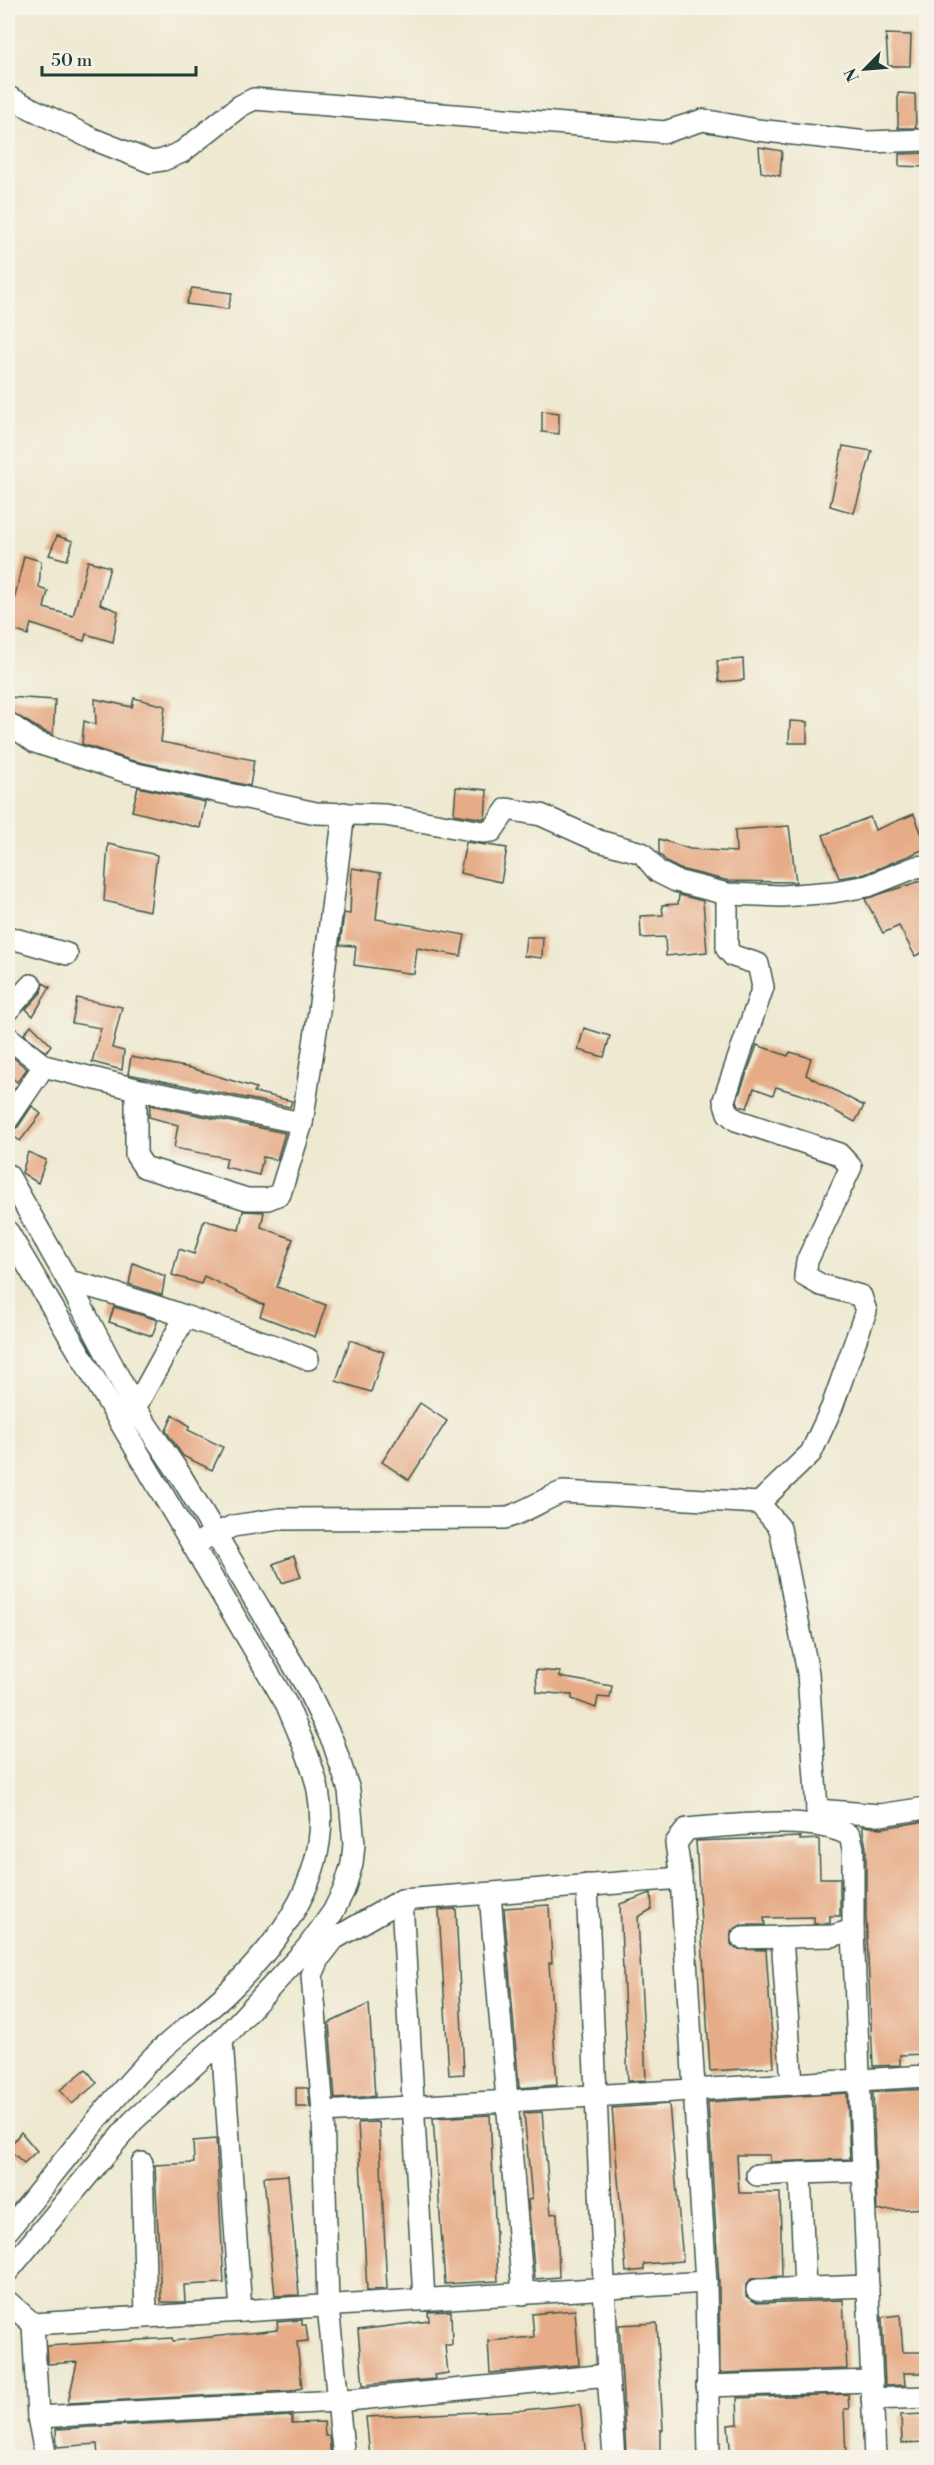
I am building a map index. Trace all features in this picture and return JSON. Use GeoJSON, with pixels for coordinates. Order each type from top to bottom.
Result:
{"type":"FeatureCollection","features":[{"type":"Feature","properties":{"kind":"street"},"geometry":{"type":"LineString","coordinates":[[8,97],[93,139],[152,162],[182,152],[240,106],[254,99],[665,132],[703,120],[757,130],[867,142],[927,140]]}},
{"type":"Feature","properties":{"kind":"street"},"geometry":{"type":"LineString","coordinates":[[8,723],[35,742],[127,772],[316,813],[385,815],[483,832],[492,831],[507,809],[541,814],[599,841],[642,853],[658,873],[676,881],[727,894],[782,896],[833,892],[868,886],[916,867],[927,866]]}},
{"type":"Feature","properties":{"kind":"street"},"geometry":{"type":"LineString","coordinates":[[136,1089],[136,1155],[140,1164],[248,1199],[268,1199],[280,1194],[302,1123],[320,1011],[344,813]]}},
{"type":"Feature","properties":{"kind":"street"},"geometry":{"type":"LineString","coordinates":[[727,894],[727,949],[734,956],[758,964],[763,987],[724,1100],[728,1113],[736,1120],[839,1154],[851,1167],[807,1261],[805,1276],[821,1286],[861,1296],[866,1311],[832,1407],[811,1453],[759,1503]]}},
{"type":"Feature","properties":{"kind":"street"},"geometry":{"type":"LineString","coordinates":[[8,937],[67,954]]}},
{"type":"Feature","properties":{"kind":"street"},"geometry":{"type":"LineString","coordinates":[[8,1010],[31,985]]}},
{"type":"Feature","properties":{"kind":"street"},"geometry":{"type":"LineString","coordinates":[[8,1036],[44,1066],[136,1089],[302,1123]]}},
{"type":"Feature","properties":{"kind":"street"},"geometry":{"type":"LineString","coordinates":[[8,1119],[36,1081],[44,1066]]}},
{"type":"Feature","properties":{"kind":"street"},"geometry":{"type":"LineString","coordinates":[[8,1175],[68,1281],[135,1408],[306,1686],[333,1742],[349,1790],[354,1844],[352,1864],[344,1890],[333,1912],[307,1948],[222,2040],[133,2121],[8,2271]]}},
{"type":"Feature","properties":{"kind":"street"},"geometry":{"type":"LineString","coordinates":[[8,1232],[240,1623],[292,1716],[317,1789],[321,1811],[318,1858],[296,1909],[263,1955],[227,1993],[149,2061],[8,2230]]}},
{"type":"Feature","properties":{"kind":"street"},"geometry":{"type":"LineString","coordinates":[[68,1281],[123,1294],[185,1317],[274,1344],[308,1359]]}},
{"type":"Feature","properties":{"kind":"street"},"geometry":{"type":"LineString","coordinates":[[135,1408],[185,1317]]}},
{"type":"Feature","properties":{"kind":"street"},"geometry":{"type":"LineString","coordinates":[[194,1546],[214,1533],[233,1526],[280,1519],[505,1518],[522,1513],[546,1498],[563,1492],[759,1503],[780,1528],[808,1673],[817,1817]]}},
{"type":"Feature","properties":{"kind":"street"},"geometry":{"type":"LineString","coordinates":[[709,2457],[706,2283],[681,1878],[676,1842],[687,1829],[817,1817],[880,1815],[927,1808]]}},
{"type":"Feature","properties":{"kind":"street"},"geometry":{"type":"LineString","coordinates":[[817,1817],[850,1836],[875,2457]]}},
{"type":"Feature","properties":{"kind":"street"},"geometry":{"type":"LineString","coordinates":[[344,2457],[328,2307],[323,2112],[312,1975],[320,1957],[334,1939],[402,1900],[681,1878]]}},
{"type":"Feature","properties":{"kind":"street"},"geometry":{"type":"LineString","coordinates":[[586,1885],[608,2375],[614,2457]]}},
{"type":"Feature","properties":{"kind":"street"},"geometry":{"type":"LineString","coordinates":[[490,1894],[523,2294]]}},
{"type":"Feature","properties":{"kind":"street"},"geometry":{"type":"LineString","coordinates":[[402,1900],[424,2300]]}},
{"type":"Feature","properties":{"kind":"street"},"geometry":{"type":"LineString","coordinates":[[742,1938],[832,1936],[853,1930]]}},
{"type":"Feature","properties":{"kind":"street"},"geometry":{"type":"LineString","coordinates":[[782,1937],[792,2084]]}},
{"type":"Feature","properties":{"kind":"street"},"geometry":{"type":"LineString","coordinates":[[222,2040],[241,2311]]}},
{"type":"Feature","properties":{"kind":"street"},"geometry":{"type":"LineString","coordinates":[[323,2112],[596,2098],[927,2076]]}},
{"type":"Feature","properties":{"kind":"street"},"geometry":{"type":"LineString","coordinates":[[142,2163],[146,2316]]}},
{"type":"Feature","properties":{"kind":"street"},"geometry":{"type":"LineString","coordinates":[[757,2175],[863,2170]]}},
{"type":"Feature","properties":{"kind":"street"},"geometry":{"type":"LineString","coordinates":[[800,2173],[805,2288]]}},
{"type":"Feature","properties":{"kind":"street"},"geometry":{"type":"LineString","coordinates":[[8,2302],[33,2324],[706,2283]]}},
{"type":"Feature","properties":{"kind":"street"},"geometry":{"type":"LineString","coordinates":[[757,2290],[868,2286]]}},
{"type":"Feature","properties":{"kind":"street"},"geometry":{"type":"LineString","coordinates":[[33,2324],[38,2417],[46,2457]]}},
{"type":"Feature","properties":{"kind":"street"},"geometry":{"type":"LineString","coordinates":[[38,2417],[337,2401],[608,2375]]}},
{"type":"Feature","properties":{"kind":"street"},"geometry":{"type":"LineString","coordinates":[[707,2386],[872,2390],[927,2397]]}},
{"type":"Feature","properties":{"kind":"building"},"geometry":{"type":"Polygon","coordinates":[[[886,34],[911,35],[910,66],[888,66],[886,34]]]}},
{"type":"Feature","properties":{"kind":"building"},"geometry":{"type":"Polygon","coordinates":[[[898,93],[915,94],[916,128],[898,128],[898,93]]]}},
{"type":"Feature","properties":{"kind":"building"},"geometry":{"type":"Polygon","coordinates":[[[759,147],[782,151],[780,176],[761,172],[759,147]]]}},
{"type":"Feature","properties":{"kind":"building"},"geometry":{"type":"Polygon","coordinates":[[[927,153],[927,167],[899,166],[899,154],[927,153]]]}},
{"type":"Feature","properties":{"kind":"building"},"geometry":{"type":"Polygon","coordinates":[[[192,288],[232,293],[228,309],[186,304],[192,288]]]}},
{"type":"Feature","properties":{"kind":"building"},"geometry":{"type":"Polygon","coordinates":[[[542,411],[559,413],[559,434],[542,432],[542,411]]]}},
{"type":"Feature","properties":{"kind":"building"},"geometry":{"type":"Polygon","coordinates":[[[843,446],[872,451],[854,513],[830,506],[843,446]]]}},
{"type":"Feature","properties":{"kind":"building"},"geometry":{"type":"Polygon","coordinates":[[[57,536],[73,541],[67,560],[49,555],[57,536]]]}},
{"type":"Feature","properties":{"kind":"building"},"geometry":{"type":"Polygon","coordinates":[[[24,556],[41,561],[39,588],[48,591],[44,608],[73,616],[88,561],[110,567],[100,604],[118,611],[113,642],[86,634],[84,641],[31,624],[28,635],[8,628],[24,556]]]}},
{"type":"Feature","properties":{"kind":"building"},"geometry":{"type":"Polygon","coordinates":[[[743,659],[744,680],[719,682],[717,661],[743,659]]]}},
{"type":"Feature","properties":{"kind":"building"},"geometry":{"type":"Polygon","coordinates":[[[8,697],[55,700],[53,735],[8,710],[8,697]]]}},
{"type":"Feature","properties":{"kind":"building"},"geometry":{"type":"Polygon","coordinates":[[[134,698],[165,706],[161,742],[254,760],[250,786],[130,760],[82,744],[84,721],[96,725],[95,699],[132,707],[134,698]]]}},
{"type":"Feature","properties":{"kind":"building"},"geometry":{"type":"Polygon","coordinates":[[[790,721],[807,722],[807,743],[789,743],[790,721]]]}},
{"type":"Feature","properties":{"kind":"building"},"geometry":{"type":"Polygon","coordinates":[[[138,787],[205,802],[200,828],[132,811],[138,787]]]}},
{"type":"Feature","properties":{"kind":"building"},"geometry":{"type":"Polygon","coordinates":[[[456,787],[487,790],[485,819],[454,814],[456,787]]]}},
{"type":"Feature","properties":{"kind":"building"},"geometry":{"type":"Polygon","coordinates":[[[914,814],[927,848],[865,874],[839,878],[823,835],[870,817],[875,830],[914,814]]]}},
{"type":"Feature","properties":{"kind":"building"},"geometry":{"type":"Polygon","coordinates":[[[789,826],[796,882],[729,881],[680,869],[668,863],[659,853],[659,839],[690,849],[736,852],[735,830],[789,826]]]}},
{"type":"Feature","properties":{"kind":"building"},"geometry":{"type":"Polygon","coordinates":[[[466,842],[507,848],[501,882],[460,873],[466,842]]]}},
{"type":"Feature","properties":{"kind":"building"},"geometry":{"type":"Polygon","coordinates":[[[108,844],[157,855],[150,911],[104,901],[108,844]]]}},
{"type":"Feature","properties":{"kind":"building"},"geometry":{"type":"Polygon","coordinates":[[[352,868],[381,873],[376,919],[465,935],[461,956],[417,948],[414,974],[354,965],[356,946],[340,945],[344,913],[350,914],[352,868]]]}},
{"type":"Feature","properties":{"kind":"building"},"geometry":{"type":"Polygon","coordinates":[[[927,879],[927,950],[915,956],[899,926],[883,933],[865,899],[927,879]]]}},
{"type":"Feature","properties":{"kind":"building"},"geometry":{"type":"Polygon","coordinates":[[[679,895],[703,901],[707,952],[666,956],[665,937],[641,938],[640,916],[663,915],[662,905],[678,904],[679,895]]]}},
{"type":"Feature","properties":{"kind":"building"},"geometry":{"type":"Polygon","coordinates":[[[526,937],[543,937],[542,958],[524,956],[526,937]]]}},
{"type":"Feature","properties":{"kind":"building"},"geometry":{"type":"Polygon","coordinates":[[[43,983],[50,987],[33,1016],[26,1009],[41,993],[43,983]]]}},
{"type":"Feature","properties":{"kind":"building"},"geometry":{"type":"Polygon","coordinates":[[[77,998],[122,1007],[112,1048],[124,1051],[122,1070],[92,1062],[101,1028],[72,1023],[77,998]]]}},
{"type":"Feature","properties":{"kind":"building"},"geometry":{"type":"Polygon","coordinates":[[[31,1025],[51,1045],[46,1052],[24,1034],[31,1025]]]}},
{"type":"Feature","properties":{"kind":"building"},"geometry":{"type":"Polygon","coordinates":[[[584,1028],[610,1036],[604,1057],[578,1050],[584,1028]]]}},
{"type":"Feature","properties":{"kind":"building"},"geometry":{"type":"Polygon","coordinates":[[[757,1045],[788,1056],[790,1052],[811,1058],[806,1075],[864,1106],[855,1122],[809,1097],[776,1087],[773,1095],[754,1088],[747,1108],[739,1106],[737,1100],[757,1045]]]}},
{"type":"Feature","properties":{"kind":"building"},"geometry":{"type":"Polygon","coordinates":[[[8,1053],[27,1069],[17,1082],[8,1074],[8,1053]]]}},
{"type":"Feature","properties":{"kind":"building"},"geometry":{"type":"Polygon","coordinates":[[[131,1057],[191,1068],[256,1088],[254,1092],[292,1101],[290,1107],[128,1074],[131,1057]]]}},
{"type":"Feature","properties":{"kind":"building"},"geometry":{"type":"Polygon","coordinates":[[[150,1105],[285,1133],[277,1160],[263,1157],[259,1175],[225,1167],[227,1158],[174,1148],[178,1125],[149,1117],[150,1105]]]}},
{"type":"Feature","properties":{"kind":"building"},"geometry":{"type":"Polygon","coordinates":[[[32,1106],[41,1114],[20,1141],[8,1132],[18,1127],[32,1106]]]}},
{"type":"Feature","properties":{"kind":"building"},"geometry":{"type":"Polygon","coordinates":[[[28,1152],[46,1160],[38,1183],[22,1173],[28,1152]]]}},
{"type":"Feature","properties":{"kind":"building"},"geometry":{"type":"Polygon","coordinates":[[[243,1211],[264,1212],[261,1227],[293,1239],[277,1287],[326,1305],[315,1337],[260,1316],[264,1305],[204,1276],[201,1284],[172,1275],[179,1249],[194,1254],[204,1220],[239,1230],[243,1211]]]}},
{"type":"Feature","properties":{"kind":"building"},"geometry":{"type":"Polygon","coordinates":[[[133,1263],[165,1276],[162,1295],[129,1284],[133,1263]]]}},
{"type":"Feature","properties":{"kind":"building"},"geometry":{"type":"Polygon","coordinates":[[[114,1307],[158,1320],[152,1336],[109,1322],[114,1307]]]}},
{"type":"Feature","properties":{"kind":"building"},"geometry":{"type":"Polygon","coordinates":[[[350,1340],[384,1352],[371,1392],[336,1381],[350,1340]]]}},
{"type":"Feature","properties":{"kind":"building"},"geometry":{"type":"Polygon","coordinates":[[[420,1403],[447,1421],[409,1480],[382,1462],[420,1403]]]}},
{"type":"Feature","properties":{"kind":"building"},"geometry":{"type":"Polygon","coordinates":[[[173,1415],[190,1426],[188,1430],[223,1447],[212,1470],[183,1456],[166,1431],[173,1415]]]}},
{"type":"Feature","properties":{"kind":"building"},"geometry":{"type":"Polygon","coordinates":[[[294,1556],[301,1577],[282,1583],[273,1564],[294,1556]]]}},
{"type":"Feature","properties":{"kind":"building"},"geometry":{"type":"Polygon","coordinates":[[[536,1670],[560,1672],[560,1677],[612,1686],[610,1698],[598,1697],[596,1708],[572,1699],[572,1695],[537,1692],[536,1670]]]}},
{"type":"Feature","properties":{"kind":"building"},"geometry":{"type":"Polygon","coordinates":[[[927,1821],[927,2054],[900,2055],[900,2065],[873,2066],[866,1915],[866,1848],[862,1826],[882,1828],[927,1821]]]}},
{"type":"Feature","properties":{"kind":"building"},"geometry":{"type":"Polygon","coordinates":[[[800,1837],[800,1840],[819,1839],[820,1878],[840,1878],[840,1916],[830,1916],[830,1923],[814,1924],[814,1917],[764,1918],[765,1925],[741,1925],[731,1931],[731,1944],[736,1949],[766,1950],[774,2067],[710,2071],[696,1841],[800,1837]]]}},
{"type":"Feature","properties":{"kind":"building"},"geometry":{"type":"Polygon","coordinates":[[[651,1893],[652,1909],[638,1917],[646,2080],[628,2081],[620,1904],[651,1893]]]}},
{"type":"Feature","properties":{"kind":"building"},"geometry":{"type":"Polygon","coordinates":[[[549,1905],[552,1963],[549,1963],[557,2085],[519,2088],[504,1908],[549,1905]]]}},
{"type":"Feature","properties":{"kind":"building"},"geometry":{"type":"Polygon","coordinates":[[[456,1909],[464,2074],[449,2075],[439,1910],[456,1909]]]}},
{"type":"Feature","properties":{"kind":"building"},"geometry":{"type":"Polygon","coordinates":[[[369,2004],[375,2096],[335,2099],[329,2023],[369,2004]]]}},
{"type":"Feature","properties":{"kind":"building"},"geometry":{"type":"Polygon","coordinates":[[[86,2069],[97,2083],[72,2104],[60,2090],[86,2069]]]}},
{"type":"Feature","properties":{"kind":"building"},"geometry":{"type":"Polygon","coordinates":[[[296,2088],[308,2088],[310,2107],[296,2107],[296,2088]]]}},
{"type":"Feature","properties":{"kind":"building"},"geometry":{"type":"Polygon","coordinates":[[[927,2089],[927,2208],[877,2211],[873,2092],[927,2089]]]}},
{"type":"Feature","properties":{"kind":"building"},"geometry":{"type":"Polygon","coordinates":[[[847,2093],[850,2159],[770,2162],[770,2155],[737,2155],[739,2193],[780,2193],[782,2276],[751,2279],[746,2285],[746,2296],[757,2303],[843,2300],[847,2369],[720,2373],[719,2282],[708,2102],[847,2093]]]}},
{"type":"Feature","properties":{"kind":"building"},"geometry":{"type":"Polygon","coordinates":[[[669,2104],[683,2261],[644,2264],[644,2270],[626,2272],[612,2108],[669,2104]]]}},
{"type":"Feature","properties":{"kind":"building"},"geometry":{"type":"Polygon","coordinates":[[[542,2112],[551,2214],[557,2213],[559,2277],[535,2279],[528,2200],[532,2199],[524,2113],[542,2112]]]}},
{"type":"Feature","properties":{"kind":"building"},"geometry":{"type":"Polygon","coordinates":[[[490,2115],[498,2281],[445,2284],[433,2118],[490,2115]]]}},
{"type":"Feature","properties":{"kind":"building"},"geometry":{"type":"Polygon","coordinates":[[[358,2123],[379,2123],[387,2289],[367,2290],[358,2123]]]}},
{"type":"Feature","properties":{"kind":"building"},"geometry":{"type":"Polygon","coordinates":[[[21,2132],[37,2151],[24,2163],[8,2149],[21,2132]]]}},
{"type":"Feature","properties":{"kind":"building"},"geometry":{"type":"Polygon","coordinates":[[[216,2139],[224,2283],[184,2285],[185,2302],[161,2302],[155,2165],[194,2163],[193,2141],[216,2139]]]}},
{"type":"Feature","properties":{"kind":"building"},"geometry":{"type":"Polygon","coordinates":[[[288,2175],[299,2295],[275,2296],[264,2177],[288,2175]]]}},
{"type":"Feature","properties":{"kind":"building"},"geometry":{"type":"Polygon","coordinates":[[[575,2310],[579,2365],[490,2373],[488,2341],[534,2337],[532,2314],[575,2310]]]}},
{"type":"Feature","properties":{"kind":"building"},"geometry":{"type":"Polygon","coordinates":[[[451,2311],[452,2345],[445,2345],[448,2373],[434,2375],[435,2379],[363,2385],[358,2330],[429,2321],[428,2312],[451,2311]]]}},
{"type":"Feature","properties":{"kind":"building"},"geometry":{"type":"Polygon","coordinates":[[[900,2315],[903,2352],[927,2352],[927,2373],[904,2373],[905,2385],[885,2386],[882,2317],[900,2315]]]}},
{"type":"Feature","properties":{"kind":"building"},"geometry":{"type":"Polygon","coordinates":[[[302,2320],[302,2325],[306,2325],[308,2341],[297,2342],[302,2388],[290,2391],[68,2403],[77,2362],[48,2364],[47,2346],[172,2338],[173,2341],[278,2330],[277,2322],[302,2320]]]}},
{"type":"Feature","properties":{"kind":"building"},"geometry":{"type":"Polygon","coordinates":[[[657,2323],[663,2430],[660,2430],[660,2457],[639,2457],[638,2452],[626,2452],[619,2325],[657,2323]]]}},
{"type":"Feature","properties":{"kind":"building"},"geometry":{"type":"Polygon","coordinates":[[[848,2394],[849,2409],[844,2409],[846,2457],[731,2457],[728,2425],[738,2424],[737,2398],[848,2394]]]}},
{"type":"Feature","properties":{"kind":"building"},"geometry":{"type":"Polygon","coordinates":[[[580,2404],[586,2457],[370,2457],[366,2417],[523,2410],[580,2404]]]}},
{"type":"Feature","properties":{"kind":"building"},"geometry":{"type":"Polygon","coordinates":[[[927,2414],[927,2442],[902,2443],[901,2415],[927,2414]]]}},
{"type":"Feature","properties":{"kind":"building"},"geometry":{"type":"Polygon","coordinates":[[[292,2416],[292,2423],[324,2422],[325,2436],[329,2436],[331,2457],[98,2457],[97,2444],[57,2447],[56,2429],[292,2416]]]}}]}
